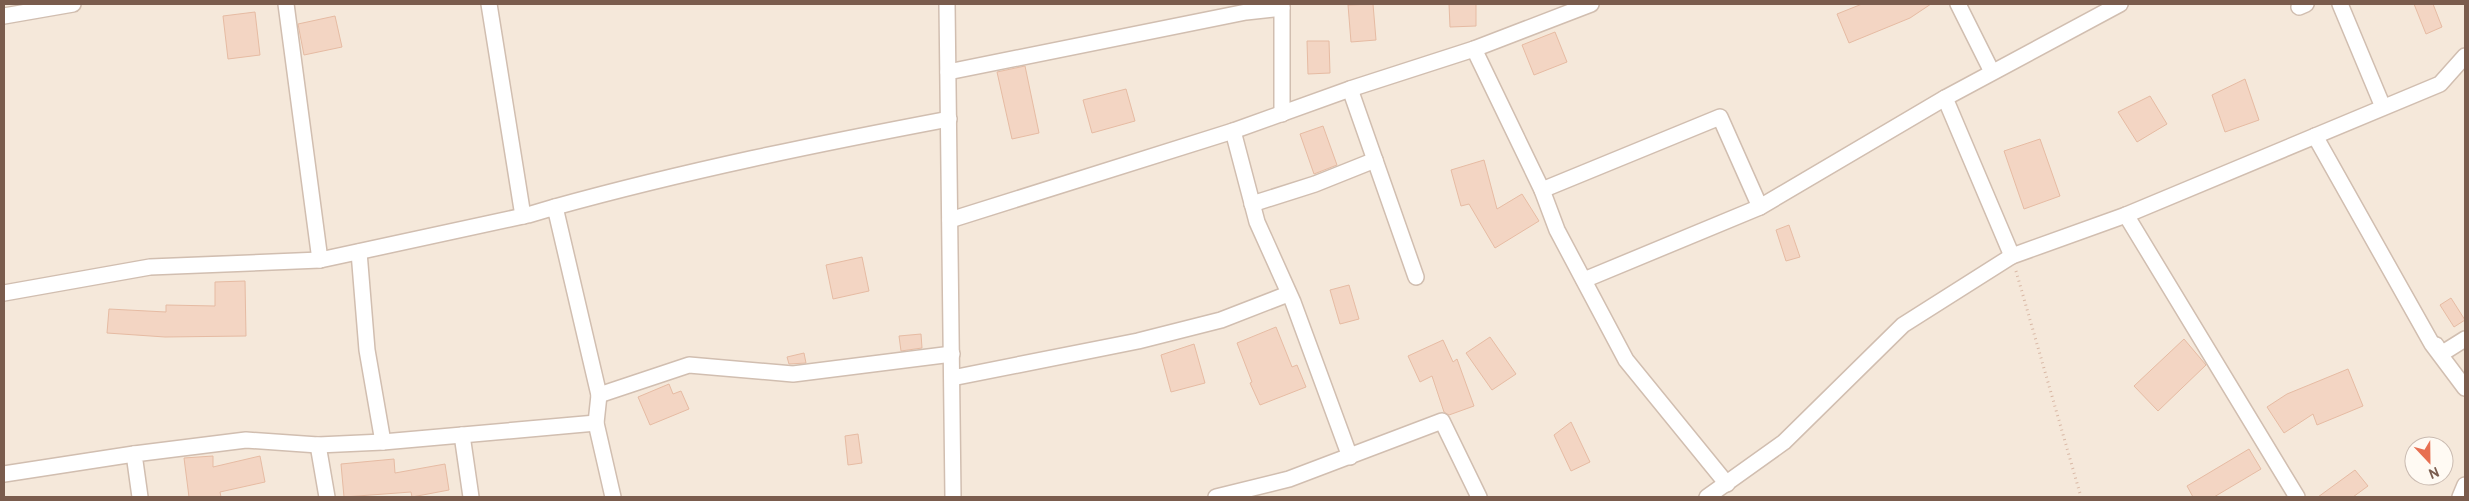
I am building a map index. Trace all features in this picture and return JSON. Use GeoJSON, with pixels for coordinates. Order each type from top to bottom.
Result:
{"type":"FeatureCollection","features":[{"type":"Feature","properties":{"kind":"street"},"geometry":{"type":"LineString","coordinates":[[4,16],[74,4]]}},
{"type":"Feature","properties":{"kind":"street"},"geometry":{"type":"LineString","coordinates":[[286,4],[320,260]]}},
{"type":"Feature","properties":{"kind":"street"},"geometry":{"type":"LineString","coordinates":[[489,4],[523,216]]}},
{"type":"Feature","properties":{"kind":"street"},"geometry":{"type":"LineString","coordinates":[[947,4],[953,497]]}},
{"type":"Feature","properties":{"kind":"street"},"geometry":{"type":"LineString","coordinates":[[950,220],[1232,131],[1350,89],[1474,49],[1591,4]]}},
{"type":"Feature","properties":{"kind":"street"},"geometry":{"type":"LineString","coordinates":[[1958,4],[1992,72]]}},
{"type":"Feature","properties":{"kind":"street"},"geometry":{"type":"LineString","coordinates":[[1584,280],[1760,207],[1945,98],[2120,4]]}},
{"type":"Feature","properties":{"kind":"street"},"geometry":{"type":"LineString","coordinates":[[2340,4],[2383,108]]}},
{"type":"Feature","properties":{"kind":"street"},"geometry":{"type":"LineString","coordinates":[[948,72],[1282,6],[1282,114]]}},
{"type":"Feature","properties":{"kind":"street"},"geometry":{"type":"LineString","coordinates":[[1474,49],[1542,190],[1557,230],[1626,360],[1727,484]]}},
{"type":"Feature","properties":{"kind":"street"},"geometry":{"type":"LineString","coordinates":[[1707,497],[1784,442],[1904,325],[2012,256],[2126,215],[2440,84],[2465,56]]}},
{"type":"Feature","properties":{"kind":"street"},"geometry":{"type":"LineString","coordinates":[[1350,89],[1416,277]]}},
{"type":"Feature","properties":{"kind":"street"},"geometry":{"type":"LineString","coordinates":[[1945,98],[2012,256]]}},
{"type":"Feature","properties":{"kind":"street"},"geometry":{"type":"LineString","coordinates":[[1542,190],[1720,117],[1760,207]]}},
{"type":"Feature","properties":{"kind":"street"},"geometry":{"type":"LineString","coordinates":[[4,293],[150,266],[320,260],[523,216],[651,180],[819,143],[949,119]]}},
{"type":"Feature","properties":{"kind":"street"},"geometry":{"type":"LineString","coordinates":[[1232,131],[1257,222],[1288,294],[1350,457]]}},
{"type":"Feature","properties":{"kind":"street"},"geometry":{"type":"LineString","coordinates":[[2315,136],[2441,354],[2465,388]]}},
{"type":"Feature","properties":{"kind":"street"},"geometry":{"type":"LineString","coordinates":[[1252,204],[1315,184],[1375,160]]}},
{"type":"Feature","properties":{"kind":"street"},"geometry":{"type":"LineString","coordinates":[[555,207],[599,395],[596,423],[613,497]]}},
{"type":"Feature","properties":{"kind":"street"},"geometry":{"type":"LineString","coordinates":[[2126,215],[2297,497]]}},
{"type":"Feature","properties":{"kind":"street"},"geometry":{"type":"LineString","coordinates":[[359,252],[367,350],[383,442]]}},
{"type":"Feature","properties":{"kind":"street"},"geometry":{"type":"LineString","coordinates":[[952,378],[1138,341],[1221,320],[1288,294]]}},
{"type":"Feature","properties":{"kind":"street"},"geometry":{"type":"LineString","coordinates":[[2441,354],[2465,339]]}},
{"type":"Feature","properties":{"kind":"street"},"geometry":{"type":"LineString","coordinates":[[599,395],[689,365],[793,374],[952,354]]}},
{"type":"Feature","properties":{"kind":"street"},"geometry":{"type":"LineString","coordinates":[[1216,497],[1289,479],[1442,420],[1479,497]]}},
{"type":"Feature","properties":{"kind":"street"},"geometry":{"type":"LineString","coordinates":[[4,474],[134,454],[246,440],[318,445],[383,442],[596,423]]}},
{"type":"Feature","properties":{"kind":"street"},"geometry":{"type":"LineString","coordinates":[[462,435],[471,497]]}},
{"type":"Feature","properties":{"kind":"street"},"geometry":{"type":"LineString","coordinates":[[318,445],[327,497]]}},
{"type":"Feature","properties":{"kind":"street"},"geometry":{"type":"LineString","coordinates":[[134,454],[140,497]]}},
{"type":"Feature","properties":{"kind":"street"},"geometry":{"type":"LineString","coordinates":[[2460,497],[2465,485]]}},
{"type":"Feature","properties":{"kind":"path"},"geometry":{"type":"LineString","coordinates":[[2012,256],[2081,497]]}},
{"type":"Feature","properties":{"kind":"shaded area"},"geometry":{"type":"Polygon","coordinates":[[[4,4],[2465,4],[2465,497],[4,497],[4,4]]]}},
{"type":"Feature","properties":{"kind":"building"},"geometry":{"type":"Polygon","coordinates":[[[1373,4],[1376,40],[1351,42],[1348,5],[1373,4]]]}},
{"type":"Feature","properties":{"kind":"building"},"geometry":{"type":"Polygon","coordinates":[[[1449,4],[1476,4],[1476,26],[1450,27],[1449,4]]]}},
{"type":"Feature","properties":{"kind":"building"},"geometry":{"type":"Polygon","coordinates":[[[1862,4],[1931,4],[1910,18],[1849,43],[1837,14],[1862,4]]]}},
{"type":"Feature","properties":{"kind":"building"},"geometry":{"type":"Polygon","coordinates":[[[2414,4],[2433,4],[2442,27],[2426,34],[2414,4]]]}},
{"type":"Feature","properties":{"kind":"building"},"geometry":{"type":"Polygon","coordinates":[[[255,12],[260,55],[228,59],[223,16],[255,12]]]}},
{"type":"Feature","properties":{"kind":"building"},"geometry":{"type":"Polygon","coordinates":[[[335,16],[342,47],[304,55],[298,24],[335,16]]]}},
{"type":"Feature","properties":{"kind":"building"},"geometry":{"type":"Polygon","coordinates":[[[1555,32],[1567,62],[1534,75],[1522,45],[1555,32]]]}},
{"type":"Feature","properties":{"kind":"building"},"geometry":{"type":"Polygon","coordinates":[[[1307,41],[1329,41],[1330,73],[1308,74],[1307,41]]]}},
{"type":"Feature","properties":{"kind":"building"},"geometry":{"type":"Polygon","coordinates":[[[1025,66],[1039,133],[1012,139],[997,72],[1025,66]]]}},
{"type":"Feature","properties":{"kind":"building"},"geometry":{"type":"Polygon","coordinates":[[[2245,79],[2259,120],[2225,132],[2212,95],[2245,79]]]}},
{"type":"Feature","properties":{"kind":"building"},"geometry":{"type":"Polygon","coordinates":[[[1126,89],[1135,121],[1092,133],[1083,100],[1126,89]]]}},
{"type":"Feature","properties":{"kind":"building"},"geometry":{"type":"Polygon","coordinates":[[[2150,96],[2167,124],[2137,142],[2118,112],[2150,96]]]}},
{"type":"Feature","properties":{"kind":"building"},"geometry":{"type":"Polygon","coordinates":[[[1323,126],[1337,165],[1314,174],[1300,134],[1323,126]]]}},
{"type":"Feature","properties":{"kind":"building"},"geometry":{"type":"Polygon","coordinates":[[[2040,139],[2060,196],[2024,209],[2004,151],[2040,139]]]}},
{"type":"Feature","properties":{"kind":"building"},"geometry":{"type":"Polygon","coordinates":[[[1484,160],[1497,209],[1522,194],[1539,221],[1495,248],[1469,204],[1461,206],[1451,170],[1484,160]]]}},
{"type":"Feature","properties":{"kind":"building"},"geometry":{"type":"Polygon","coordinates":[[[1789,225],[1800,257],[1786,261],[1776,230],[1789,225]]]}},
{"type":"Feature","properties":{"kind":"building"},"geometry":{"type":"Polygon","coordinates":[[[862,257],[869,291],[833,299],[826,265],[862,257]]]}},
{"type":"Feature","properties":{"kind":"building"},"geometry":{"type":"Polygon","coordinates":[[[245,281],[246,336],[165,337],[107,333],[109,309],[166,312],[166,305],[215,306],[215,282],[245,281]]]}},
{"type":"Feature","properties":{"kind":"building"},"geometry":{"type":"Polygon","coordinates":[[[1349,285],[1359,319],[1340,324],[1330,290],[1349,285]]]}},
{"type":"Feature","properties":{"kind":"building"},"geometry":{"type":"Polygon","coordinates":[[[2451,298],[2465,320],[2454,327],[2440,305],[2451,298]]]}},
{"type":"Feature","properties":{"kind":"building"},"geometry":{"type":"Polygon","coordinates":[[[1276,327],[1292,367],[1297,365],[1306,387],[1260,405],[1250,383],[1252,382],[1237,343],[1276,327]]]}},
{"type":"Feature","properties":{"kind":"building"},"geometry":{"type":"Polygon","coordinates":[[[921,334],[922,348],[901,351],[899,336],[921,334]]]}},
{"type":"Feature","properties":{"kind":"building"},"geometry":{"type":"Polygon","coordinates":[[[1490,337],[1516,374],[1492,390],[1466,353],[1490,337]]]}},
{"type":"Feature","properties":{"kind":"building"},"geometry":{"type":"Polygon","coordinates":[[[2184,339],[2206,365],[2158,411],[2134,386],[2184,339]]]}},
{"type":"Feature","properties":{"kind":"building"},"geometry":{"type":"Polygon","coordinates":[[[1443,340],[1453,362],[1457,359],[1474,406],[1449,415],[1444,412],[1432,376],[1420,382],[1408,356],[1443,340]]]}},
{"type":"Feature","properties":{"kind":"building"},"geometry":{"type":"Polygon","coordinates":[[[1194,344],[1205,383],[1171,392],[1161,355],[1194,344]]]}},
{"type":"Feature","properties":{"kind":"building"},"geometry":{"type":"Polygon","coordinates":[[[804,353],[806,363],[789,364],[787,357],[804,353]]]}},
{"type":"Feature","properties":{"kind":"building"},"geometry":{"type":"Polygon","coordinates":[[[2348,369],[2363,406],[2317,425],[2313,414],[2284,433],[2267,407],[2287,394],[2348,369]]]}},
{"type":"Feature","properties":{"kind":"building"},"geometry":{"type":"Polygon","coordinates":[[[669,384],[673,394],[681,391],[689,409],[650,425],[638,397],[669,384]]]}},
{"type":"Feature","properties":{"kind":"building"},"geometry":{"type":"Polygon","coordinates":[[[1571,422],[1590,462],[1571,471],[1554,435],[1571,422]]]}},
{"type":"Feature","properties":{"kind":"building"},"geometry":{"type":"Polygon","coordinates":[[[858,434],[862,463],[848,465],[845,436],[858,434]]]}},
{"type":"Feature","properties":{"kind":"building"},"geometry":{"type":"Polygon","coordinates":[[[2249,449],[2261,469],[2214,497],[2193,497],[2187,486],[2249,449]]]}},
{"type":"Feature","properties":{"kind":"building"},"geometry":{"type":"Polygon","coordinates":[[[213,456],[213,467],[260,456],[265,482],[220,492],[221,497],[189,497],[184,458],[213,456]]]}},
{"type":"Feature","properties":{"kind":"building"},"geometry":{"type":"Polygon","coordinates":[[[394,459],[395,473],[445,464],[449,490],[412,497],[411,492],[344,497],[341,464],[394,459]]]}},
{"type":"Feature","properties":{"kind":"building"},"geometry":{"type":"Polygon","coordinates":[[[2355,470],[2368,486],[2353,497],[2318,497],[2355,470]]]}}]}
